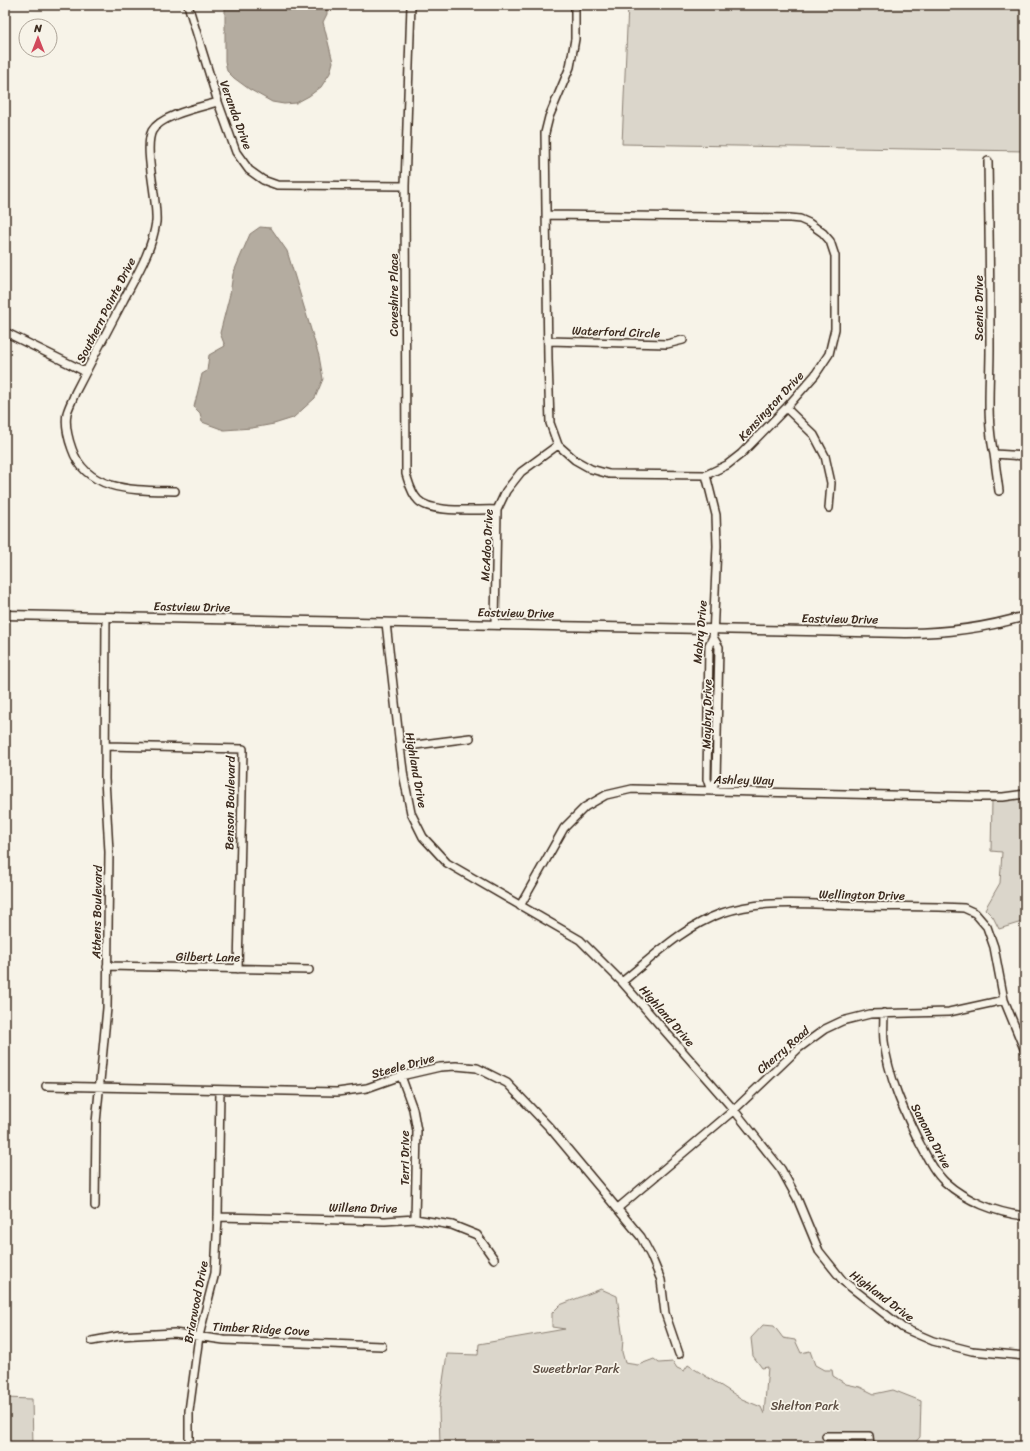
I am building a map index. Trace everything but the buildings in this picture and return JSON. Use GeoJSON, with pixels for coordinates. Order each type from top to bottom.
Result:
{"type":"FeatureCollection","features":[{"type":"Feature","properties":{"kind":"street","name":"Veranda Drive"},"geometry":{"type":"LineString","coordinates":[[188,5],[218,102],[236,152],[249,170],[264,180],[277,185],[405,186]]}},
{"type":"Feature","properties":{"kind":"street","name":"Coveshire Place"},"geometry":{"type":"LineString","coordinates":[[411,5],[405,186],[406,474],[411,490],[417,499],[429,507],[444,509],[497,510]]}},
{"type":"Feature","properties":{"kind":"street"},"geometry":{"type":"LineString","coordinates":[[558,446],[550,423],[545,133],[549,117],[570,67],[575,39],[575,5]]}},
{"type":"Feature","properties":{"kind":"street","name":"Southern Pointe Drive"},"geometry":{"type":"LineString","coordinates":[[175,491],[119,488],[102,482],[85,472],[75,459],[67,432],[67,414],[75,393],[148,252],[156,222],[155,196],[149,148],[152,131],[161,122],[179,114],[218,102]]}},
{"type":"Feature","properties":{"kind":"street","name":"Scenic Drive"},"geometry":{"type":"LineString","coordinates":[[988,161],[990,359],[989,424],[999,491]]}},
{"type":"Feature","properties":{"kind":"street","name":"Kensington Drive"},"geometry":{"type":"LineString","coordinates":[[546,216],[800,219],[820,230],[830,241],[836,256],[835,329],[829,354],[815,375],[786,408],[741,454],[727,465],[706,475],[609,474],[591,469],[575,460],[558,446]]}},
{"type":"Feature","properties":{"kind":"street"},"geometry":{"type":"LineString","coordinates":[[5,332],[86,372]]}},
{"type":"Feature","properties":{"kind":"street","name":"Waterford Circle"},"geometry":{"type":"LineString","coordinates":[[548,341],[667,344],[683,340]]}},
{"type":"Feature","properties":{"kind":"street"},"geometry":{"type":"LineString","coordinates":[[786,408],[814,435],[825,456],[831,483],[829,508]]}},
{"type":"Feature","properties":{"kind":"street","name":"McAdoo Drive"},"geometry":{"type":"LineString","coordinates":[[495,624],[497,510],[506,491],[521,472],[558,446]]}},
{"type":"Feature","properties":{"kind":"street"},"geometry":{"type":"LineString","coordinates":[[994,454],[1025,456]]}},
{"type":"Feature","properties":{"kind":"street","name":"Mabry Drive"},"geometry":{"type":"LineString","coordinates":[[706,475],[716,515],[717,546],[713,633]]}},
{"type":"Feature","properties":{"kind":"street","name":"Eastview Drive"},"geometry":{"type":"LineString","coordinates":[[5,615],[495,624],[713,633],[948,632],[979,627],[1025,616]]}},
{"type":"Feature","properties":{"kind":"street","name":"Athens Boulevard"},"geometry":{"type":"LineString","coordinates":[[95,1206],[96,1123],[107,1008],[109,852],[105,779],[106,617]]}},
{"type":"Feature","properties":{"kind":"street","name":"Highland Drive"},"geometry":{"type":"LineString","coordinates":[[386,623],[400,747],[411,813],[423,837],[447,863],[580,940],[622,982],[734,1110],[781,1169],[797,1198],[819,1251],[843,1281],[903,1328],[933,1341],[972,1351],[1025,1356]]}},
{"type":"Feature","properties":{"kind":"street","name":"Maybry Drive"},"geometry":{"type":"LineString","coordinates":[[711,791],[716,780],[719,646],[713,633]]}},
{"type":"Feature","properties":{"kind":"street"},"geometry":{"type":"LineString","coordinates":[[400,747],[470,738]]}},
{"type":"Feature","properties":{"kind":"street","name":"Benson Boulevard"},"geometry":{"type":"LineString","coordinates":[[106,746],[242,749],[238,969]]}},
{"type":"Feature","properties":{"kind":"street","name":"Ashley Way"},"geometry":{"type":"LineString","coordinates":[[520,906],[564,828],[585,807],[606,795],[632,789],[979,797],[1003,797],[1025,794]]}},
{"type":"Feature","properties":{"kind":"street","name":"Wellington Drive"},"geometry":{"type":"LineString","coordinates":[[622,982],[677,937],[700,923],[722,913],[758,905],[794,904],[964,908],[975,913],[987,927],[994,947],[1004,1000],[1025,1051]]}},
{"type":"Feature","properties":{"kind":"street","name":"Gilbert Lane"},"geometry":{"type":"LineString","coordinates":[[107,966],[309,970]]}},
{"type":"Feature","properties":{"kind":"street","name":"Cherry Road"},"geometry":{"type":"LineString","coordinates":[[618,1208],[734,1110],[799,1048],[825,1029],[842,1021],[856,1017],[884,1013],[949,1012],[1004,1000]]}},
{"type":"Feature","properties":{"kind":"street","name":"Sanoma Drive"},"geometry":{"type":"LineString","coordinates":[[884,1013],[884,1040],[896,1092],[931,1164],[944,1182],[962,1194],[990,1208],[1014,1215],[1025,1216]]}},
{"type":"Feature","properties":{"kind":"street","name":"Steele Drive"},"geometry":{"type":"LineString","coordinates":[[46,1086],[337,1092],[367,1088],[401,1076],[440,1067],[456,1066],[477,1068],[507,1083],[550,1128],[641,1237],[652,1256],[661,1280],[665,1313],[679,1354]]}},
{"type":"Feature","properties":{"kind":"street","name":"Terri Drive"},"geometry":{"type":"LineString","coordinates":[[401,1076],[413,1110],[417,1131],[415,1219]]}},
{"type":"Feature","properties":{"kind":"street","name":"Briarwood Drive"},"geometry":{"type":"LineString","coordinates":[[189,1446],[189,1411],[199,1336],[215,1273],[218,1217],[220,1090]]}},
{"type":"Feature","properties":{"kind":"street","name":"Willena Drive"},"geometry":{"type":"LineString","coordinates":[[218,1217],[385,1221],[415,1219],[452,1224],[477,1235],[494,1259]]}},
{"type":"Feature","properties":{"kind":"street","name":"Timber Ridge Cove"},"geometry":{"type":"LineString","coordinates":[[92,1341],[119,1336],[174,1333],[249,1341],[382,1346]]}},
{"type":"Feature","properties":{"kind":"street"},"geometry":{"type":"LineString","coordinates":[[826,1436],[869,1436],[870,1446]]}},
{"type":"Feature","properties":{"kind":"green space"},"geometry":{"type":"Polygon","coordinates":[[[628,5],[1025,5],[1025,151],[622,144],[628,5]]]}},
{"type":"Feature","properties":{"kind":"green space"},"geometry":{"type":"Polygon","coordinates":[[[1025,798],[1025,921],[999,929],[993,917],[985,909],[1000,883],[1002,852],[991,851],[992,801],[1025,798]]]}},
{"type":"Feature","properties":{"kind":"green space"},"geometry":{"type":"Polygon","coordinates":[[[601,1289],[617,1296],[623,1339],[622,1352],[625,1363],[638,1365],[654,1359],[659,1363],[673,1362],[677,1368],[684,1371],[688,1365],[742,1399],[761,1407],[764,1414],[768,1367],[762,1368],[753,1356],[751,1338],[763,1325],[774,1326],[783,1338],[795,1340],[801,1353],[810,1351],[815,1365],[824,1370],[832,1370],[833,1376],[846,1384],[860,1387],[874,1394],[893,1390],[921,1401],[920,1437],[912,1446],[880,1446],[871,1438],[870,1446],[440,1446],[439,1408],[447,1354],[478,1355],[479,1344],[565,1329],[552,1327],[552,1313],[560,1305],[601,1289]]]}},
{"type":"Feature","properties":{"kind":"green space"},"geometry":{"type":"Polygon","coordinates":[[[5,1398],[32,1399],[33,1446],[5,1446],[5,1398]]]}},
{"type":"Feature","properties":{"kind":"shaded area"},"geometry":{"type":"Polygon","coordinates":[[[225,5],[327,5],[327,14],[323,22],[333,62],[330,73],[321,87],[296,103],[284,104],[272,102],[249,89],[234,78],[227,71],[225,61],[225,5]]]}},
{"type":"Feature","properties":{"kind":"shaded area"},"geometry":{"type":"Polygon","coordinates":[[[260,227],[271,228],[287,251],[319,356],[323,379],[315,398],[293,418],[274,424],[252,428],[224,430],[202,422],[200,413],[194,407],[202,374],[207,371],[209,355],[225,346],[220,333],[230,294],[233,274],[250,234],[260,227]]]}},
{"type":"Feature","properties":{"kind":"park label","name":"Sweetbriar Park"},"geometry":{"type":"Point","coordinates":[576,1369]}},
{"type":"Feature","properties":{"kind":"park label","name":"Shelton Park"},"geometry":{"type":"Point","coordinates":[805,1406]}}]}
